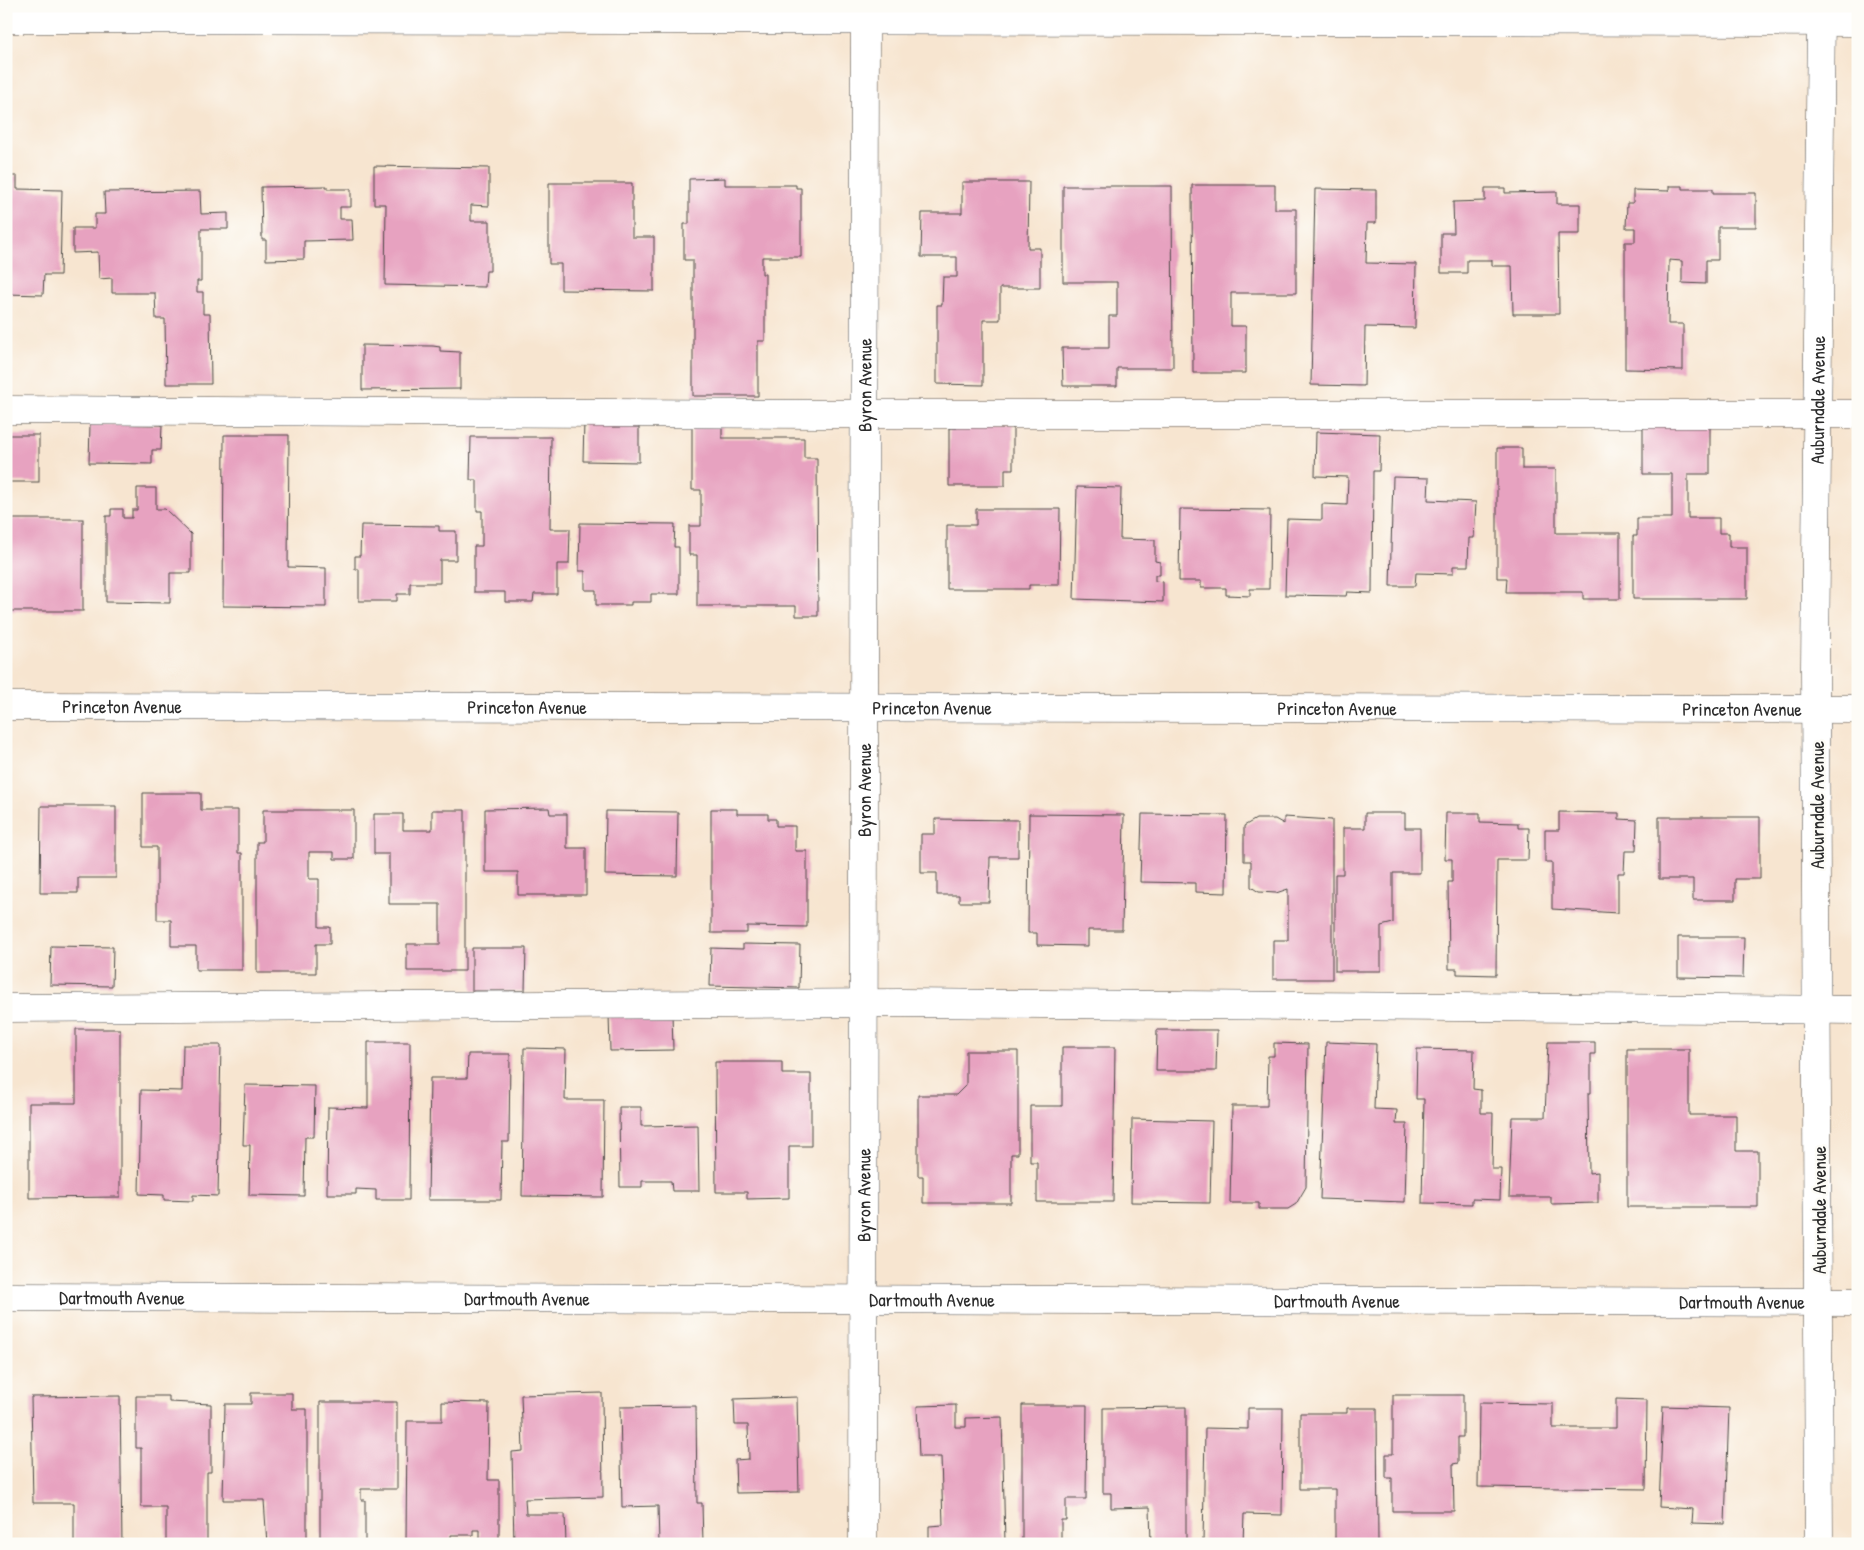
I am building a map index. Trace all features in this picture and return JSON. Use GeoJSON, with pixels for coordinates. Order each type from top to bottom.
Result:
{"type":"FeatureCollection","features":[{"type":"Feature","properties":{"kind":"street"},"geometry":{"type":"LineString","coordinates":[[6,19],[865,14],[1821,14],[1858,22]]}},
{"type":"Feature","properties":{"kind":"street","name":"Byron Avenue"},"geometry":{"type":"LineString","coordinates":[[862,1544],[865,14]]}},
{"type":"Feature","properties":{"kind":"street","name":"Auburndale Avenue"},"geometry":{"type":"LineString","coordinates":[[1820,1544],[1816,708],[1821,14]]}},
{"type":"Feature","properties":{"kind":"street"},"geometry":{"type":"LineString","coordinates":[[6,410],[864,414],[1858,414]]}},
{"type":"Feature","properties":{"kind":"street","name":"Princeton Avenue"},"geometry":{"type":"LineString","coordinates":[[6,706],[1858,709]]}},
{"type":"Feature","properties":{"kind":"street"},"geometry":{"type":"LineString","coordinates":[[6,1008],[862,1003],[1858,1010]]}},
{"type":"Feature","properties":{"kind":"street","name":"Dartmouth Avenue"},"geometry":{"type":"LineString","coordinates":[[6,1298],[1858,1302]]}},
{"type":"Feature","properties":{"kind":"building"},"geometry":{"type":"Polygon","coordinates":[[[374,166],[489,168],[489,206],[471,205],[471,221],[490,221],[490,271],[486,271],[485,287],[385,285],[386,204],[374,204],[374,166]]]}},
{"type":"Feature","properties":{"kind":"building"},"geometry":{"type":"Polygon","coordinates":[[[6,176],[17,176],[17,189],[62,190],[60,275],[44,275],[43,295],[6,294],[6,176]]]}},
{"type":"Feature","properties":{"kind":"building"},"geometry":{"type":"Polygon","coordinates":[[[725,178],[725,185],[796,185],[796,188],[801,188],[801,257],[762,257],[762,274],[765,274],[765,341],[758,341],[758,396],[693,396],[693,260],[684,260],[684,224],[689,224],[689,179],[725,178]]]}},
{"type":"Feature","properties":{"kind":"building"},"geometry":{"type":"Polygon","coordinates":[[[962,182],[1029,182],[1028,248],[1040,248],[1040,288],[1000,288],[1000,320],[983,320],[983,385],[937,384],[937,305],[942,305],[943,277],[957,277],[957,257],[921,257],[922,213],[962,213],[962,182]]]}},
{"type":"Feature","properties":{"kind":"building"},"geometry":{"type":"Polygon","coordinates":[[[549,183],[632,183],[632,237],[654,237],[654,291],[561,290],[561,264],[549,264],[549,183]]]}},
{"type":"Feature","properties":{"kind":"building"},"geometry":{"type":"Polygon","coordinates":[[[1192,185],[1275,185],[1275,209],[1296,209],[1296,293],[1231,293],[1231,326],[1246,326],[1246,373],[1193,373],[1192,185]]]}},
{"type":"Feature","properties":{"kind":"building"},"geometry":{"type":"Polygon","coordinates":[[[327,186],[327,189],[351,189],[351,207],[340,207],[340,219],[352,219],[353,240],[304,241],[304,259],[266,260],[266,240],[262,240],[261,187],[327,186]]]}},
{"type":"Feature","properties":{"kind":"building"},"geometry":{"type":"Polygon","coordinates":[[[1063,186],[1172,186],[1173,368],[1117,368],[1117,386],[1063,386],[1062,348],[1109,348],[1109,316],[1117,316],[1117,282],[1063,282],[1063,186]]]}},
{"type":"Feature","properties":{"kind":"building"},"geometry":{"type":"Polygon","coordinates":[[[1669,186],[1683,186],[1683,189],[1713,189],[1713,193],[1756,193],[1756,227],[1718,227],[1718,260],[1706,260],[1706,284],[1682,283],[1682,261],[1669,260],[1668,324],[1683,324],[1683,370],[1625,369],[1625,242],[1635,242],[1635,228],[1626,228],[1627,203],[1633,203],[1633,190],[1669,191],[1669,186]]]}},
{"type":"Feature","properties":{"kind":"building"},"geometry":{"type":"Polygon","coordinates":[[[1485,188],[1505,188],[1505,193],[1557,192],[1557,204],[1580,204],[1580,234],[1558,234],[1559,314],[1513,314],[1512,266],[1492,266],[1492,260],[1467,260],[1467,273],[1441,273],[1441,233],[1454,233],[1453,202],[1485,201],[1485,188]]]}},
{"type":"Feature","properties":{"kind":"building"},"geometry":{"type":"Polygon","coordinates":[[[1315,189],[1376,190],[1376,223],[1367,223],[1366,263],[1416,264],[1415,328],[1365,327],[1364,386],[1311,385],[1315,189]]]}},
{"type":"Feature","properties":{"kind":"building"},"geometry":{"type":"Polygon","coordinates":[[[200,191],[201,214],[228,213],[228,229],[201,229],[201,281],[197,281],[197,292],[203,292],[203,314],[210,314],[211,384],[166,384],[165,319],[156,319],[155,293],[112,293],[112,278],[99,279],[98,252],[73,253],[73,228],[95,228],[95,214],[105,214],[104,192],[200,191]]]}},
{"type":"Feature","properties":{"kind":"building"},"geometry":{"type":"Polygon","coordinates":[[[362,345],[433,346],[440,347],[440,351],[460,352],[460,389],[362,390],[362,345]]]}},
{"type":"Feature","properties":{"kind":"building"},"geometry":{"type":"Polygon","coordinates":[[[584,421],[639,422],[639,462],[583,461],[584,421]]]}},
{"type":"Feature","properties":{"kind":"building"},"geometry":{"type":"Polygon","coordinates":[[[692,422],[722,422],[722,438],[804,438],[804,458],[817,458],[818,616],[796,616],[796,606],[697,606],[697,555],[689,555],[689,526],[701,526],[701,490],[692,490],[692,422]]]}},
{"type":"Feature","properties":{"kind":"building"},"geometry":{"type":"Polygon","coordinates":[[[1643,422],[1710,422],[1710,474],[1688,474],[1688,518],[1719,518],[1719,533],[1729,533],[1729,547],[1747,547],[1747,599],[1633,599],[1633,536],[1637,536],[1637,518],[1672,518],[1672,474],[1643,474],[1643,422]]]}},
{"type":"Feature","properties":{"kind":"building"},"geometry":{"type":"Polygon","coordinates":[[[90,424],[162,425],[161,450],[152,450],[152,464],[89,463],[90,424]]]}},
{"type":"Feature","properties":{"kind":"building"},"geometry":{"type":"Polygon","coordinates":[[[957,425],[1013,425],[1013,469],[1005,469],[1005,486],[949,486],[949,428],[957,428],[957,425]]]}},
{"type":"Feature","properties":{"kind":"building"},"geometry":{"type":"Polygon","coordinates":[[[1316,432],[1380,434],[1379,471],[1373,471],[1372,593],[1347,592],[1346,596],[1285,595],[1287,519],[1322,520],[1322,504],[1347,505],[1348,477],[1315,476],[1316,432]]]}},
{"type":"Feature","properties":{"kind":"building"},"geometry":{"type":"Polygon","coordinates":[[[6,435],[39,435],[39,482],[6,482],[6,435]]]}},
{"type":"Feature","properties":{"kind":"building"},"geometry":{"type":"Polygon","coordinates":[[[224,435],[289,435],[288,567],[326,568],[326,607],[223,606],[224,435]]]}},
{"type":"Feature","properties":{"kind":"building"},"geometry":{"type":"Polygon","coordinates":[[[471,437],[551,437],[550,529],[570,529],[569,564],[557,564],[557,594],[534,594],[533,602],[505,602],[505,592],[474,592],[474,546],[482,546],[482,511],[477,511],[477,480],[470,480],[471,437]]]}},
{"type":"Feature","properties":{"kind":"building"},"geometry":{"type":"Polygon","coordinates":[[[1497,448],[1522,448],[1522,469],[1556,469],[1556,533],[1620,533],[1620,599],[1583,599],[1583,592],[1506,592],[1507,578],[1497,578],[1497,448]]]}},
{"type":"Feature","properties":{"kind":"building"},"geometry":{"type":"Polygon","coordinates":[[[1393,477],[1429,478],[1428,500],[1476,502],[1474,538],[1469,538],[1468,566],[1453,566],[1453,574],[1416,573],[1415,586],[1390,586],[1393,477]]]}},
{"type":"Feature","properties":{"kind":"building"},"geometry":{"type":"Polygon","coordinates":[[[1077,487],[1121,488],[1120,539],[1155,540],[1155,561],[1160,562],[1160,575],[1155,575],[1155,581],[1163,582],[1163,602],[1074,599],[1077,487]]]}},
{"type":"Feature","properties":{"kind":"building"},"geometry":{"type":"Polygon","coordinates":[[[137,488],[156,488],[156,509],[165,509],[191,534],[191,573],[170,573],[170,603],[106,602],[106,516],[111,516],[111,509],[123,509],[123,518],[132,518],[132,510],[137,510],[137,488]]]}},
{"type":"Feature","properties":{"kind":"building"},"geometry":{"type":"Polygon","coordinates":[[[976,509],[1060,509],[1059,585],[1029,585],[1029,589],[947,589],[947,525],[976,525],[976,509]]]}},
{"type":"Feature","properties":{"kind":"building"},"geometry":{"type":"Polygon","coordinates":[[[1180,509],[1270,510],[1269,589],[1250,589],[1250,596],[1226,595],[1226,588],[1201,588],[1201,581],[1179,581],[1180,509]]]}},
{"type":"Feature","properties":{"kind":"building"},"geometry":{"type":"Polygon","coordinates":[[[6,519],[83,519],[83,611],[6,611],[6,519]]]}},
{"type":"Feature","properties":{"kind":"building"},"geometry":{"type":"Polygon","coordinates":[[[580,523],[675,524],[674,547],[679,547],[679,594],[651,594],[651,602],[631,602],[631,605],[596,605],[596,590],[585,590],[585,571],[579,571],[580,523]]]}},
{"type":"Feature","properties":{"kind":"building"},"geometry":{"type":"Polygon","coordinates":[[[361,525],[439,526],[439,531],[456,531],[456,560],[440,560],[440,583],[410,583],[410,594],[397,594],[397,601],[359,601],[359,569],[355,569],[355,556],[360,556],[361,525]]]}},
{"type":"Feature","properties":{"kind":"building"},"geometry":{"type":"Polygon","coordinates":[[[143,793],[201,793],[201,810],[238,810],[238,853],[242,853],[242,970],[196,970],[196,946],[171,946],[171,920],[157,920],[157,847],[143,847],[143,793]]]}},
{"type":"Feature","properties":{"kind":"building"},"geometry":{"type":"Polygon","coordinates":[[[41,806],[116,806],[116,878],[78,878],[78,893],[40,893],[41,806]]]}},
{"type":"Feature","properties":{"kind":"building"},"geometry":{"type":"Polygon","coordinates":[[[549,808],[550,814],[567,814],[567,848],[586,848],[586,895],[518,895],[518,872],[485,872],[485,809],[549,808]]]}},
{"type":"Feature","properties":{"kind":"building"},"geometry":{"type":"Polygon","coordinates":[[[711,809],[737,809],[737,814],[768,814],[768,819],[776,819],[776,826],[795,826],[795,851],[807,851],[807,927],[747,926],[747,933],[711,933],[711,809]]]}},
{"type":"Feature","properties":{"kind":"building"},"geometry":{"type":"Polygon","coordinates":[[[263,810],[354,810],[354,859],[334,859],[334,852],[309,852],[309,879],[319,879],[319,927],[330,927],[330,944],[316,944],[316,973],[257,973],[257,842],[263,842],[263,810]]]}},
{"type":"Feature","properties":{"kind":"building"},"geometry":{"type":"Polygon","coordinates":[[[432,810],[465,810],[465,971],[407,971],[407,944],[440,944],[440,904],[389,904],[389,854],[374,854],[374,814],[403,814],[403,830],[432,830],[432,810]]]}},
{"type":"Feature","properties":{"kind":"building"},"geometry":{"type":"Polygon","coordinates":[[[606,811],[678,812],[677,876],[605,875],[606,811]]]}},
{"type":"Feature","properties":{"kind":"building"},"geometry":{"type":"Polygon","coordinates":[[[1559,812],[1619,813],[1619,819],[1637,820],[1636,851],[1625,851],[1624,873],[1618,873],[1618,913],[1552,909],[1552,862],[1545,862],[1545,830],[1559,830],[1559,812]]]}},
{"type":"Feature","properties":{"kind":"building"},"geometry":{"type":"Polygon","coordinates":[[[1365,813],[1405,813],[1405,828],[1420,828],[1420,873],[1393,873],[1393,923],[1381,926],[1381,971],[1335,971],[1335,874],[1343,874],[1343,828],[1365,828],[1365,813]]]}},
{"type":"Feature","properties":{"kind":"building"},"geometry":{"type":"Polygon","coordinates":[[[1446,813],[1480,813],[1480,822],[1518,823],[1518,828],[1529,828],[1528,860],[1497,860],[1496,975],[1457,974],[1457,969],[1449,969],[1448,882],[1452,882],[1452,859],[1445,859],[1446,813]]]}},
{"type":"Feature","properties":{"kind":"building"},"geometry":{"type":"Polygon","coordinates":[[[1029,814],[1124,815],[1122,930],[1088,930],[1088,946],[1037,945],[1037,933],[1028,933],[1029,814]]]}},
{"type":"Feature","properties":{"kind":"building"},"geometry":{"type":"Polygon","coordinates":[[[1142,814],[1227,815],[1226,893],[1195,892],[1195,883],[1140,882],[1142,814]]]}},
{"type":"Feature","properties":{"kind":"building"},"geometry":{"type":"Polygon","coordinates":[[[1284,817],[1332,820],[1332,979],[1273,979],[1273,940],[1288,940],[1288,889],[1276,893],[1259,892],[1251,887],[1251,861],[1244,861],[1244,826],[1256,819],[1275,819],[1284,824],[1284,817]]]}},
{"type":"Feature","properties":{"kind":"building"},"geometry":{"type":"Polygon","coordinates":[[[1659,817],[1760,817],[1760,879],[1735,879],[1735,900],[1693,900],[1693,879],[1659,879],[1659,817]]]}},
{"type":"Feature","properties":{"kind":"building"},"geometry":{"type":"Polygon","coordinates":[[[935,819],[1018,820],[1018,857],[990,857],[989,902],[959,902],[959,895],[937,895],[937,873],[921,873],[921,834],[935,834],[935,819]]]}},
{"type":"Feature","properties":{"kind":"building"},"geometry":{"type":"Polygon","coordinates":[[[1678,937],[1744,937],[1743,978],[1678,977],[1678,937]]]}},
{"type":"Feature","properties":{"kind":"building"},"geometry":{"type":"Polygon","coordinates":[[[743,944],[800,945],[799,988],[710,986],[711,948],[743,949],[743,944]]]}},
{"type":"Feature","properties":{"kind":"building"},"geometry":{"type":"Polygon","coordinates":[[[51,946],[113,947],[112,986],[50,985],[51,946]]]}},
{"type":"Feature","properties":{"kind":"building"},"geometry":{"type":"Polygon","coordinates":[[[472,948],[526,948],[525,991],[472,991],[472,948]]]}},
{"type":"Feature","properties":{"kind":"building"},"geometry":{"type":"Polygon","coordinates":[[[672,1013],[673,1050],[610,1051],[609,1014],[672,1013]]]}},
{"type":"Feature","properties":{"kind":"building"},"geometry":{"type":"Polygon","coordinates":[[[76,1029],[120,1029],[120,1197],[29,1198],[29,1103],[76,1103],[76,1029]]]}},
{"type":"Feature","properties":{"kind":"building"},"geometry":{"type":"Polygon","coordinates":[[[1157,1030],[1217,1030],[1216,1071],[1156,1071],[1157,1030]]]}},
{"type":"Feature","properties":{"kind":"building"},"geometry":{"type":"Polygon","coordinates":[[[368,1042],[410,1042],[409,1200],[376,1200],[376,1190],[356,1189],[356,1194],[327,1194],[328,1107],[368,1108],[368,1042]]]}},
{"type":"Feature","properties":{"kind":"building"},"geometry":{"type":"Polygon","coordinates":[[[1326,1042],[1376,1044],[1374,1109],[1397,1110],[1396,1124],[1407,1124],[1405,1202],[1320,1199],[1326,1042]]]}},
{"type":"Feature","properties":{"kind":"building"},"geometry":{"type":"Polygon","coordinates":[[[1548,1042],[1595,1042],[1595,1054],[1591,1054],[1591,1093],[1588,1093],[1589,1173],[1598,1172],[1598,1203],[1551,1204],[1551,1197],[1509,1197],[1512,1117],[1545,1117],[1548,1042]]]}},
{"type":"Feature","properties":{"kind":"building"},"geometry":{"type":"Polygon","coordinates":[[[1274,1043],[1308,1044],[1306,1187],[1296,1204],[1288,1209],[1259,1209],[1259,1203],[1230,1203],[1232,1106],[1267,1106],[1268,1056],[1274,1056],[1274,1043]]]}},
{"type":"Feature","properties":{"kind":"building"},"geometry":{"type":"Polygon","coordinates":[[[183,1045],[221,1045],[218,1196],[193,1195],[193,1201],[164,1200],[164,1195],[139,1194],[141,1090],[182,1091],[183,1045]]]}},
{"type":"Feature","properties":{"kind":"building"},"geometry":{"type":"Polygon","coordinates":[[[1062,1047],[1115,1047],[1113,1202],[1037,1202],[1037,1162],[1030,1162],[1030,1106],[1062,1106],[1062,1047]]]}},
{"type":"Feature","properties":{"kind":"building"},"geometry":{"type":"Polygon","coordinates":[[[524,1048],[566,1049],[565,1100],[604,1100],[603,1197],[522,1196],[524,1048]]]}},
{"type":"Feature","properties":{"kind":"building"},"geometry":{"type":"Polygon","coordinates":[[[1417,1049],[1474,1050],[1473,1089],[1481,1090],[1481,1113],[1493,1113],[1492,1169],[1501,1169],[1500,1200],[1472,1199],[1472,1204],[1422,1203],[1424,1099],[1416,1099],[1417,1049]]]}},
{"type":"Feature","properties":{"kind":"building"},"geometry":{"type":"Polygon","coordinates":[[[1627,1049],[1689,1049],[1689,1115],[1736,1115],[1736,1151],[1758,1151],[1758,1207],[1627,1207],[1627,1049]]]}},
{"type":"Feature","properties":{"kind":"building"},"geometry":{"type":"Polygon","coordinates":[[[966,1051],[1018,1051],[1018,1154],[1011,1154],[1011,1203],[923,1203],[923,1176],[918,1176],[918,1095],[956,1095],[966,1085],[966,1051]]]}},
{"type":"Feature","properties":{"kind":"building"},"geometry":{"type":"Polygon","coordinates":[[[468,1054],[510,1054],[509,1142],[502,1142],[501,1200],[428,1200],[430,1078],[467,1078],[468,1054]]]}},
{"type":"Feature","properties":{"kind":"building"},"geometry":{"type":"Polygon","coordinates":[[[715,1062],[782,1062],[782,1074],[811,1074],[811,1146],[789,1146],[789,1198],[747,1199],[747,1192],[716,1192],[715,1062]]]}},
{"type":"Feature","properties":{"kind":"building"},"geometry":{"type":"Polygon","coordinates":[[[245,1085],[315,1086],[314,1137],[305,1137],[304,1196],[249,1195],[250,1145],[243,1145],[245,1085]]]}},
{"type":"Feature","properties":{"kind":"building"},"geometry":{"type":"Polygon","coordinates":[[[619,1107],[641,1107],[641,1126],[698,1125],[699,1191],[672,1191],[671,1181],[642,1181],[642,1187],[620,1187],[619,1107]]]}},
{"type":"Feature","properties":{"kind":"building"},"geometry":{"type":"Polygon","coordinates":[[[1132,1119],[1212,1121],[1210,1203],[1131,1202],[1132,1119]]]}},
{"type":"Feature","properties":{"kind":"building"},"geometry":{"type":"Polygon","coordinates":[[[251,1393],[292,1393],[292,1409],[307,1409],[307,1544],[267,1544],[264,1500],[223,1500],[225,1404],[251,1404],[251,1393]]]}},
{"type":"Feature","properties":{"kind":"building"},"geometry":{"type":"Polygon","coordinates":[[[602,1393],[603,1497],[525,1499],[526,1514],[565,1514],[566,1544],[514,1544],[512,1452],[523,1451],[521,1395],[602,1393]]]}},
{"type":"Feature","properties":{"kind":"building"},"geometry":{"type":"Polygon","coordinates":[[[1393,1395],[1463,1395],[1463,1437],[1458,1437],[1458,1463],[1453,1464],[1454,1511],[1392,1511],[1392,1478],[1386,1478],[1386,1454],[1393,1454],[1393,1395]]]}},
{"type":"Feature","properties":{"kind":"building"},"geometry":{"type":"Polygon","coordinates":[[[120,1396],[122,1544],[74,1544],[74,1503],[33,1503],[31,1397],[120,1396]]]}},
{"type":"Feature","properties":{"kind":"building"},"geometry":{"type":"Polygon","coordinates":[[[136,1396],[169,1396],[169,1402],[211,1404],[211,1472],[207,1472],[207,1544],[166,1544],[166,1507],[141,1507],[141,1448],[136,1448],[136,1396]]]}},
{"type":"Feature","properties":{"kind":"building"},"geometry":{"type":"Polygon","coordinates":[[[797,1397],[799,1492],[736,1493],[735,1460],[749,1459],[748,1425],[735,1425],[734,1399],[797,1397]]]}},
{"type":"Feature","properties":{"kind":"building"},"geometry":{"type":"Polygon","coordinates":[[[1616,1399],[1647,1400],[1646,1489],[1478,1487],[1479,1403],[1553,1404],[1553,1428],[1616,1428],[1616,1399]]]}},
{"type":"Feature","properties":{"kind":"building"},"geometry":{"type":"Polygon","coordinates":[[[320,1402],[397,1402],[397,1489],[361,1489],[361,1500],[365,1500],[365,1544],[320,1544],[320,1402]]]}},
{"type":"Feature","properties":{"kind":"building"},"geometry":{"type":"Polygon","coordinates":[[[442,1402],[489,1403],[488,1480],[499,1480],[499,1544],[480,1544],[480,1530],[473,1530],[473,1535],[451,1535],[451,1544],[406,1543],[407,1421],[442,1421],[442,1402]]]}},
{"type":"Feature","properties":{"kind":"building"},"geometry":{"type":"Polygon","coordinates":[[[956,1405],[956,1427],[966,1427],[966,1418],[1002,1417],[1005,1544],[929,1544],[929,1526],[943,1525],[941,1457],[919,1457],[917,1406],[956,1405]]]}},
{"type":"Feature","properties":{"kind":"building"},"geometry":{"type":"Polygon","coordinates":[[[1022,1405],[1087,1405],[1086,1499],[1066,1499],[1066,1520],[1061,1520],[1061,1544],[1022,1544],[1022,1405]]]}},
{"type":"Feature","properties":{"kind":"building"},"geometry":{"type":"Polygon","coordinates":[[[696,1406],[697,1503],[702,1503],[703,1544],[659,1544],[658,1506],[622,1507],[620,1407],[696,1406]]]}},
{"type":"Feature","properties":{"kind":"building"},"geometry":{"type":"Polygon","coordinates":[[[1663,1406],[1729,1408],[1725,1524],[1692,1523],[1693,1509],[1659,1507],[1663,1406]]]}},
{"type":"Feature","properties":{"kind":"building"},"geometry":{"type":"Polygon","coordinates":[[[1186,1407],[1186,1544],[1151,1544],[1150,1507],[1111,1508],[1111,1493],[1103,1493],[1103,1408],[1186,1407]]]}},
{"type":"Feature","properties":{"kind":"building"},"geometry":{"type":"Polygon","coordinates":[[[1248,1408],[1283,1408],[1282,1515],[1244,1514],[1243,1544],[1203,1544],[1205,1428],[1248,1429],[1248,1408]]]}},
{"type":"Feature","properties":{"kind":"building"},"geometry":{"type":"Polygon","coordinates":[[[1347,1408],[1377,1408],[1378,1544],[1335,1544],[1335,1489],[1300,1489],[1300,1413],[1347,1413],[1347,1408]]]}}]}
